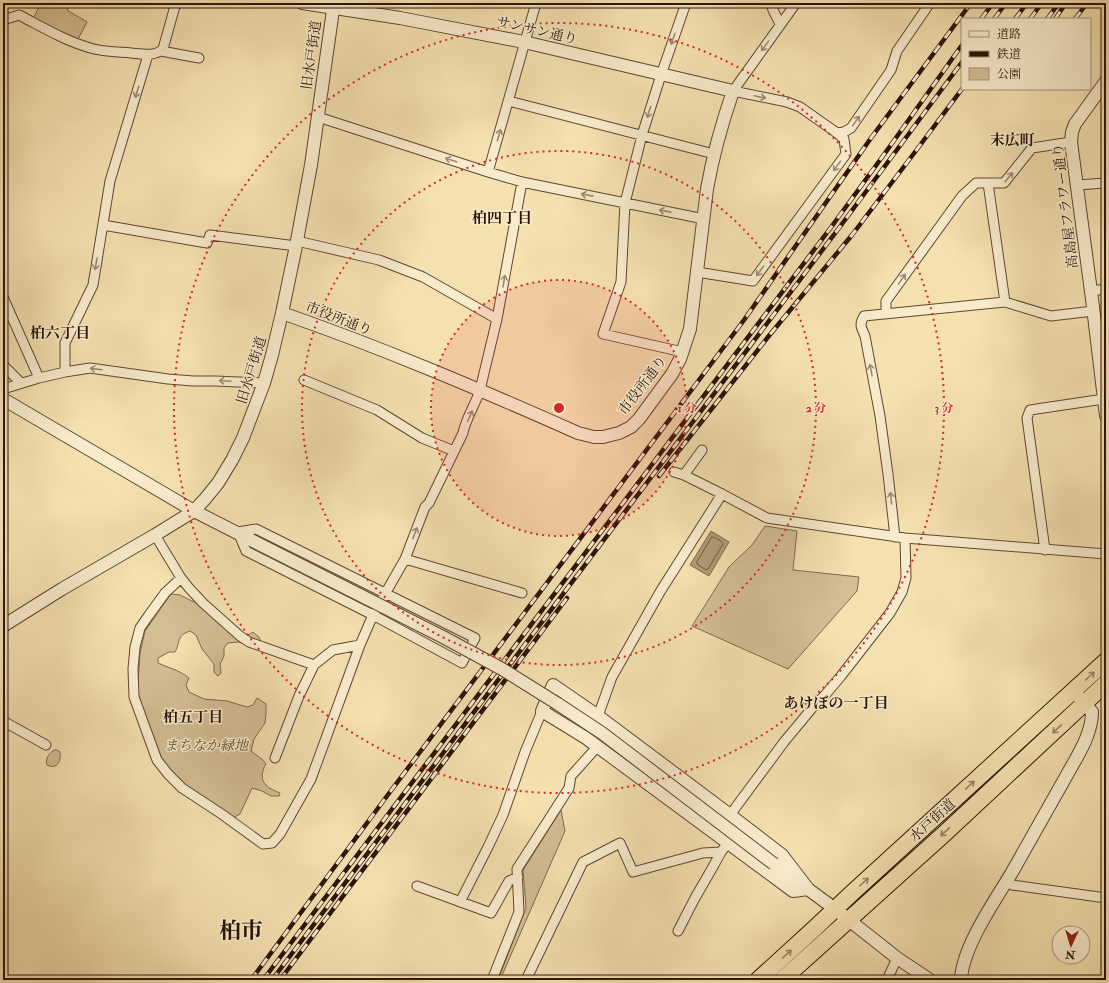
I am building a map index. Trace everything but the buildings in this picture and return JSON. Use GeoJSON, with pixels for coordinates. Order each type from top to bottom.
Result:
{"type":"FeatureCollection","features":[{"type":"Feature","properties":{"kind":"highway","name":"水戸街道"},"geometry":{"type":"LineString","coordinates":[[758,980],[1106,661]]}},
{"type":"Feature","properties":{"kind":"highway","name":"水戸街道"},"geometry":{"type":"LineString","coordinates":[[782,980],[1106,683]]}},
{"type":"Feature","properties":{"kind":"street"},"geometry":{"type":"LineString","coordinates":[[161,51],[163,49],[177,3]]}},
{"type":"Feature","properties":{"kind":"street","name":"サンサン通り"},"geometry":{"type":"LineString","coordinates":[[302,3],[333,5],[524,42],[733,91]]}},
{"type":"Feature","properties":{"kind":"street"},"geometry":{"type":"LineString","coordinates":[[488,172],[536,3]]}},
{"type":"Feature","properties":{"kind":"street"},"geometry":{"type":"LineString","coordinates":[[683,352],[603,334],[621,282],[625,203],[642,135],[686,3]]}},
{"type":"Feature","properties":{"kind":"street"},"geometry":{"type":"LineString","coordinates":[[771,3],[780,24]]}},
{"type":"Feature","properties":{"kind":"street"},"geometry":{"type":"LineString","coordinates":[[697,272],[753,281],[846,154],[844,139],[800,107],[787,102],[733,91],[796,3]]}},
{"type":"Feature","properties":{"kind":"street"},"geometry":{"type":"LineString","coordinates":[[837,133],[844,132],[851,128],[891,70],[897,51],[930,3]]}},
{"type":"Feature","properties":{"kind":"street","name":"旧水戸街道"},"geometry":{"type":"LineString","coordinates":[[3,626],[194,510],[206,499],[218,483],[244,438],[264,383],[272,355],[297,243],[318,117],[333,5]]}},
{"type":"Feature","properties":{"kind":"street"},"geometry":{"type":"LineString","coordinates":[[3,20],[19,15],[74,43],[96,49],[148,55],[161,51],[199,58]]}},
{"type":"Feature","properties":{"kind":"street"},"geometry":{"type":"LineString","coordinates":[[64,372],[65,343],[93,285],[110,181],[148,55]]}},
{"type":"Feature","properties":{"kind":"street","name":"高島屋フラワー通り"},"geometry":{"type":"LineString","coordinates":[[1106,81],[1101,99],[1075,124],[1070,142],[1091,291],[1106,416]]}},
{"type":"Feature","properties":{"kind":"street","name":"市役所通り"},"geometry":{"type":"LineString","coordinates":[[282,313],[328,329],[480,390],[578,433],[594,437],[602,437],[619,433],[630,427],[639,419],[672,374],[683,352],[690,329],[707,189],[714,154],[733,91]]}},
{"type":"Feature","properties":{"kind":"street"},"geometry":{"type":"LineString","coordinates":[[509,101],[714,154]]}},
{"type":"Feature","properties":{"kind":"street"},"geometry":{"type":"LineString","coordinates":[[318,117],[522,182],[704,219]]}},
{"type":"Feature","properties":{"kind":"street"},"geometry":{"type":"LineString","coordinates":[[886,313],[886,301],[962,196],[976,183],[1004,183],[1032,148],[1070,142]]}},
{"type":"Feature","properties":{"kind":"street"},"geometry":{"type":"LineString","coordinates":[[181,578],[166,593],[140,628],[134,654],[134,697],[157,760],[168,774],[182,788],[223,814],[263,844],[272,843],[280,834],[311,779],[360,645],[373,615],[405,559],[425,507],[429,503],[463,433],[480,390],[497,319],[522,182]]}},
{"type":"Feature","properties":{"kind":"street"},"geometry":{"type":"LineString","coordinates":[[988,183],[1005,302]]}},
{"type":"Feature","properties":{"kind":"street"},"geometry":{"type":"LineString","coordinates":[[1077,185],[1106,184]]}},
{"type":"Feature","properties":{"kind":"street"},"geometry":{"type":"LineString","coordinates":[[103,226],[207,243],[210,234],[297,243],[379,260],[422,277],[497,319]]}},
{"type":"Feature","properties":{"kind":"street"},"geometry":{"type":"LineString","coordinates":[[1091,291],[1106,289]]}},
{"type":"Feature","properties":{"kind":"street"},"geometry":{"type":"LineString","coordinates":[[3,298],[39,378]]}},
{"type":"Feature","properties":{"kind":"street"},"geometry":{"type":"LineString","coordinates":[[895,537],[880,416],[865,336],[860,326],[864,316],[1005,302],[1051,316],[1093,311]]}},
{"type":"Feature","properties":{"kind":"street"},"geometry":{"type":"LineString","coordinates":[[3,365],[21,383]]}},
{"type":"Feature","properties":{"kind":"street"},"geometry":{"type":"LineString","coordinates":[[3,390],[39,378],[90,368],[168,379],[264,383]]}},
{"type":"Feature","properties":{"kind":"street"},"geometry":{"type":"LineString","coordinates":[[304,380],[377,410],[422,438],[454,451]]}},
{"type":"Feature","properties":{"kind":"street"},"geometry":{"type":"LineString","coordinates":[[3,399],[194,510],[443,637],[558,704],[602,733],[898,958],[930,980]]}},
{"type":"Feature","properties":{"kind":"street"},"geometry":{"type":"LineString","coordinates":[[1045,550],[1027,418],[1030,410],[1104,399]]}},
{"type":"Feature","properties":{"kind":"street"},"geometry":{"type":"LineString","coordinates":[[684,475],[702,450]]}},
{"type":"Feature","properties":{"kind":"street"},"geometry":{"type":"LineString","coordinates":[[674,472],[684,475],[767,518],[895,537],[1106,554]]}},
{"type":"Feature","properties":{"kind":"street"},"geometry":{"type":"LineString","coordinates":[[586,738],[598,716],[612,677],[660,592],[722,494]]}},
{"type":"Feature","properties":{"kind":"street"},"geometry":{"type":"LineString","coordinates":[[256,529],[475,638],[462,662],[246,551],[238,532],[256,529]]}},
{"type":"Feature","properties":{"kind":"street"},"geometry":{"type":"LineString","coordinates":[[155,535],[181,578],[203,603],[240,636],[249,642],[314,665]]}},
{"type":"Feature","properties":{"kind":"street"},"geometry":{"type":"LineString","coordinates":[[730,815],[784,742],[813,707],[826,695],[890,613],[902,592],[906,578],[905,538]]}},
{"type":"Feature","properties":{"kind":"street"},"geometry":{"type":"LineString","coordinates":[[405,559],[522,593]]}},
{"type":"Feature","properties":{"kind":"street"},"geometry":{"type":"LineString","coordinates":[[275,758],[299,696],[314,665],[333,650],[360,645]]}},
{"type":"Feature","properties":{"kind":"street"},"geometry":{"type":"LineString","coordinates":[[460,902],[503,815],[525,752],[553,685],[598,716],[782,855],[808,889]]}},
{"type":"Feature","properties":{"kind":"street"},"geometry":{"type":"LineString","coordinates":[[961,980],[963,968],[971,943],[1045,815],[1084,743],[1092,720],[1092,712],[1073,691]]}},
{"type":"Feature","properties":{"kind":"street"},"geometry":{"type":"LineString","coordinates":[[542,711],[597,746],[724,848],[793,891],[808,889]]}},
{"type":"Feature","properties":{"kind":"street"},"geometry":{"type":"LineString","coordinates":[[3,721],[46,745]]}},
{"type":"Feature","properties":{"kind":"street"},"geometry":{"type":"LineString","coordinates":[[492,980],[519,912],[517,869],[569,788],[571,776],[597,746]]}},
{"type":"Feature","properties":{"kind":"street"},"geometry":{"type":"LineString","coordinates":[[526,980],[583,862],[620,843],[633,872],[724,848]]}},
{"type":"Feature","properties":{"kind":"street"},"geometry":{"type":"LineString","coordinates":[[678,931],[724,848]]}},
{"type":"Feature","properties":{"kind":"street"},"geometry":{"type":"LineString","coordinates":[[417,886],[491,914],[509,881],[518,877]]}},
{"type":"Feature","properties":{"kind":"street"},"geometry":{"type":"LineString","coordinates":[[1007,880],[1012,885],[1106,898]]}},
{"type":"Feature","properties":{"kind":"street"},"geometry":{"type":"LineString","coordinates":[[887,980],[898,958]]}},
{"type":"Feature","properties":{"kind":"green space"},"geometry":{"type":"Polygon","coordinates":[[[41,3],[71,3],[67,10],[87,22],[77,41],[32,21],[41,3]]]}},
{"type":"Feature","properties":{"kind":"green space"},"geometry":{"type":"Polygon","coordinates":[[[765,526],[797,531],[793,570],[859,577],[857,591],[788,669],[692,626],[729,567],[752,545],[765,526]]]}},
{"type":"Feature","properties":{"kind":"green space","name":"まちなか緑地"},"geometry":{"type":"Polygon","coordinates":[[[171,594],[180,595],[204,607],[247,636],[253,632],[259,637],[261,642],[246,644],[238,642],[228,643],[224,648],[224,656],[220,664],[221,673],[218,676],[214,672],[214,664],[202,649],[196,635],[190,631],[181,637],[175,652],[169,652],[158,658],[158,663],[178,671],[189,678],[186,685],[189,692],[204,699],[227,701],[247,707],[253,705],[257,698],[266,704],[265,723],[254,739],[251,751],[266,764],[262,775],[264,783],[269,788],[280,793],[279,796],[271,796],[252,788],[240,814],[233,818],[192,792],[163,765],[139,701],[138,684],[140,653],[145,631],[171,594]]]}},
{"type":"Feature","properties":{"kind":"green space"},"geometry":{"type":"Polygon","coordinates":[[[54,750],[60,752],[58,764],[54,766],[47,765],[47,758],[54,750]]]}},
{"type":"Feature","properties":{"kind":"green space"},"geometry":{"type":"Polygon","coordinates":[[[561,810],[565,831],[500,980],[498,980],[526,908],[523,870],[561,810]]]}},
{"type":"Feature","properties":{"kind":"water"},"geometry":{"type":"Polygon","coordinates":[[[711,531],[729,542],[709,576],[690,565],[711,531]]]}},
{"type":"Feature","properties":{"kind":"railway"},"geometry":{"type":"LineString","coordinates":[[251,980],[744,320],[871,138],[971,3]]}},
{"type":"Feature","properties":{"kind":"railway"},"geometry":{"type":"LineString","coordinates":[[982,18],[993,3]]}},
{"type":"Feature","properties":{"kind":"railway"},"geometry":{"type":"LineString","coordinates":[[995,18],[1006,3]]}},
{"type":"Feature","properties":{"kind":"railway"},"geometry":{"type":"LineString","coordinates":[[1016,18],[1027,3]]}},
{"type":"Feature","properties":{"kind":"railway"},"geometry":{"type":"LineString","coordinates":[[1031,18],[1042,3]]}},
{"type":"Feature","properties":{"kind":"railway"},"geometry":{"type":"LineString","coordinates":[[1048,18],[1059,3]]}},
{"type":"Feature","properties":{"kind":"railway"},"geometry":{"type":"LineString","coordinates":[[1056,18],[1066,3]]}},
{"type":"Feature","properties":{"kind":"railway"},"geometry":{"type":"LineString","coordinates":[[1076,18],[1087,3]]}},
{"type":"Feature","properties":{"kind":"railway"},"geometry":{"type":"LineString","coordinates":[[263,980],[832,226],[961,46]]}},
{"type":"Feature","properties":{"kind":"railway"},"geometry":{"type":"LineString","coordinates":[[272,980],[839,228],[961,63]]}},
{"type":"Feature","properties":{"kind":"railway"},"geometry":{"type":"LineString","coordinates":[[659,476],[768,337],[852,235],[961,90]]}},
{"type":"Feature","properties":{"kind":"railway"},"geometry":{"type":"LineString","coordinates":[[280,980],[567,598]]}},
{"type":"Feature","properties":{"kind":"district","name":"末広町"},"geometry":{"type":"Point","coordinates":[1012,140]}},
{"type":"Feature","properties":{"kind":"district","name":"柏四丁目"},"geometry":{"type":"Point","coordinates":[502,218]}},
{"type":"Feature","properties":{"kind":"district","name":"柏六丁目"},"geometry":{"type":"Point","coordinates":[60,333]}},
{"type":"Feature","properties":{"kind":"district","name":"あけぼの一丁目"},"geometry":{"type":"Point","coordinates":[836,703]}},
{"type":"Feature","properties":{"kind":"district","name":"柏五丁目"},"geometry":{"type":"Point","coordinates":[193,717]}},
{"type":"Feature","properties":{"kind":"district","name":"柏市"},"geometry":{"type":"Point","coordinates":[241,930]}}]}
